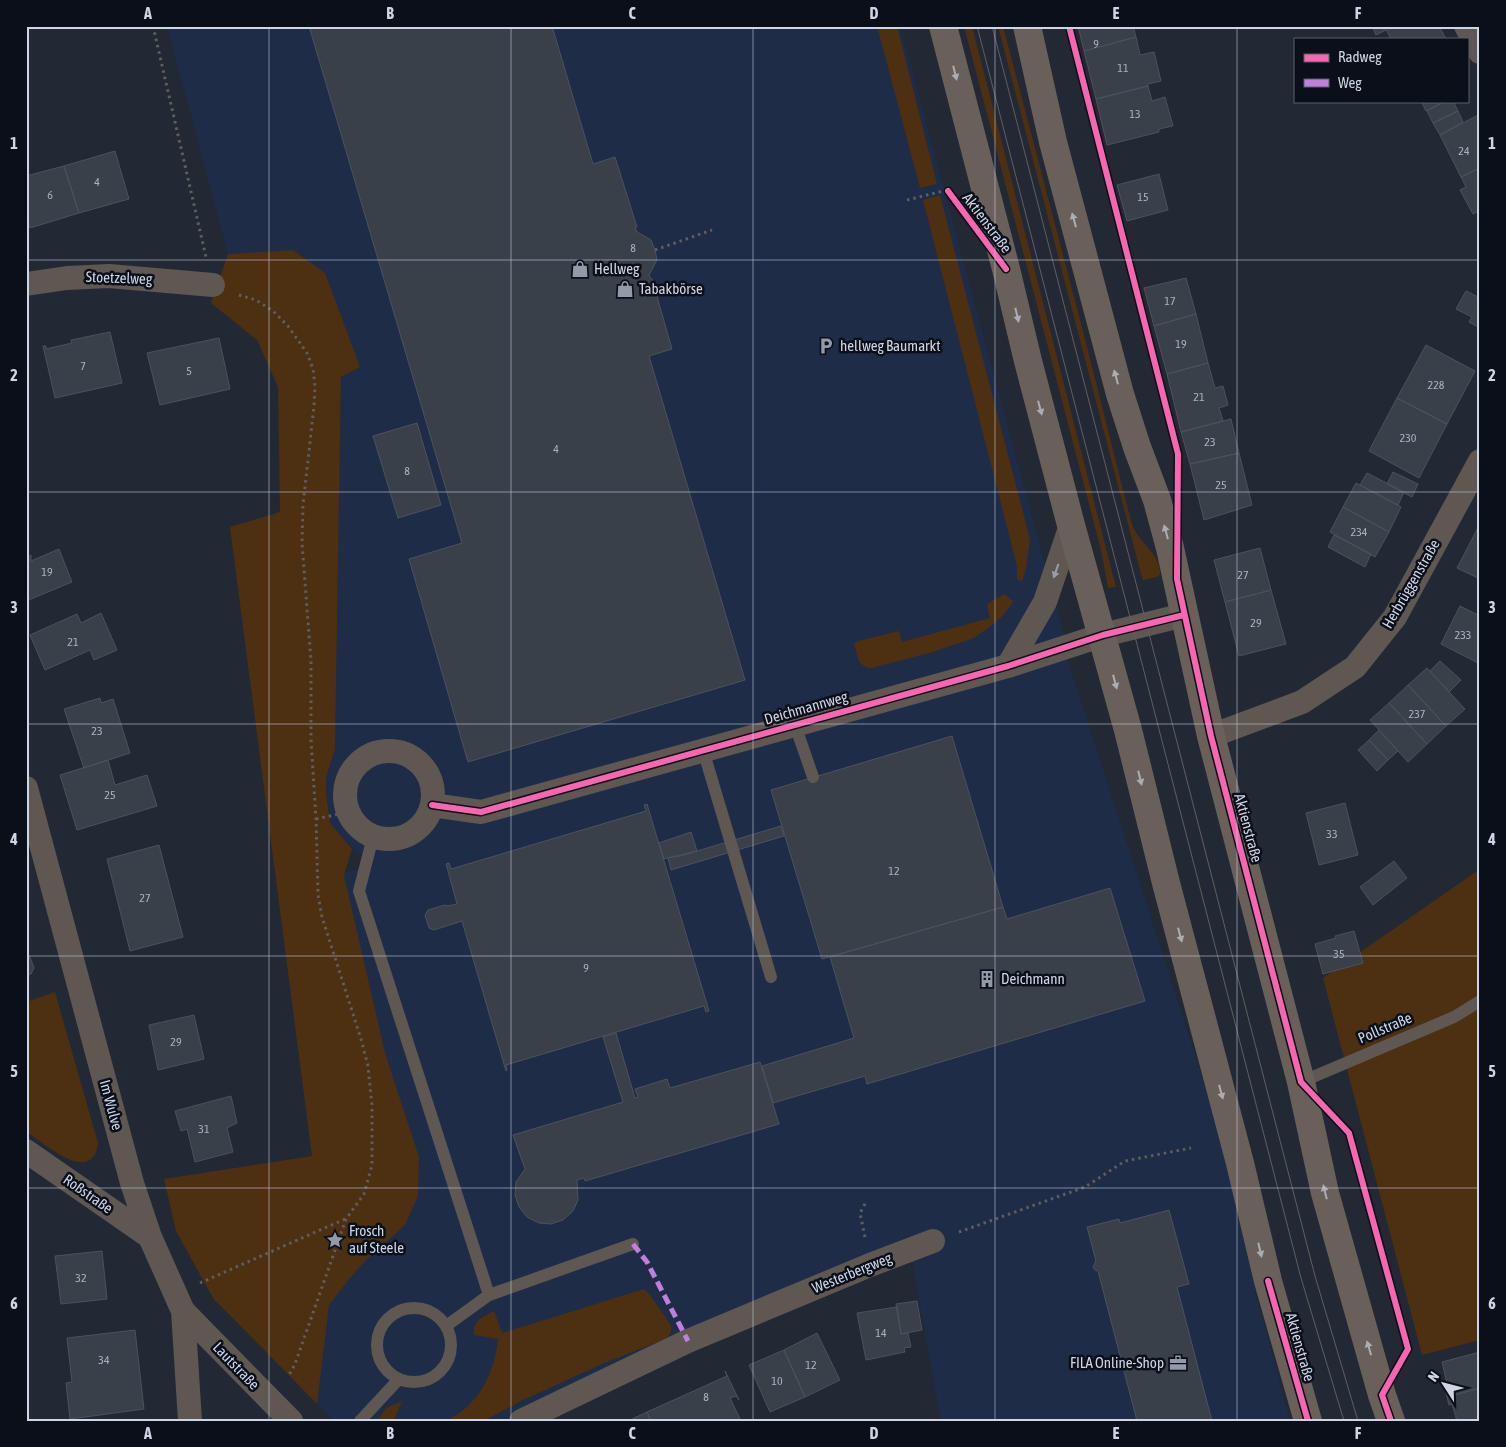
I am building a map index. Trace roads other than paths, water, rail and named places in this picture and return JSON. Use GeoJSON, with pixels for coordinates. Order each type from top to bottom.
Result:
{"type":"FeatureCollection","features":[{"type":"Feature","properties":{"kind":"main road","name":"Aktienstraße"},"geometry":{"type":"LineString","coordinates":[[943,26],[1006,269],[1030,371],[1128,730],[1166,883],[1240,1163],[1268,1280],[1308,1421]]}},
{"type":"Feature","properties":{"kind":"main road","name":"Aktienstraße"},"geometry":{"type":"LineString","coordinates":[[1027,26],[1056,152],[1120,394],[1164,526],[1211,736],[1301,1082],[1325,1193],[1391,1421]]}},
{"type":"Feature","properties":{"kind":"street"},"geometry":{"type":"LineString","coordinates":[[1466,26],[1480,52]]}},
{"type":"Feature","properties":{"kind":"street","name":"Stoetzelweg"},"geometry":{"type":"LineString","coordinates":[[26,284],[67,278],[109,276],[213,285]]}},
{"type":"Feature","properties":{"kind":"street","name":"Herbrüggenstraße"},"geometry":{"type":"LineString","coordinates":[[1211,736],[1302,702],[1356,668],[1396,617],[1480,461]]}},
{"type":"Feature","properties":{"kind":"street"},"geometry":{"type":"LineString","coordinates":[[1008,666],[1045,602],[1071,525]]}},
{"type":"Feature","properties":{"kind":"street","name":"Deichmannweg"},"geometry":{"type":"LineString","coordinates":[[432,805],[481,812],[1008,666],[1102,635],[1184,615]]}},
{"type":"Feature","properties":{"kind":"street"},"geometry":{"type":"LineString","coordinates":[[393,752],[408,756],[420,764],[429,776],[433,790],[432,805],[426,819],[416,830],[403,837],[388,839],[373,836],[363,831],[348,812],[347,782],[354,769],[365,759],[378,753],[393,752]]}},
{"type":"Feature","properties":{"kind":"street","name":"Im Wulve"},"geometry":{"type":"LineString","coordinates":[[26,788],[132,1183],[150,1237],[179,1303],[190,1421]]}},
{"type":"Feature","properties":{"kind":"street","name":"Roßstraße"},"geometry":{"type":"LineString","coordinates":[[26,1151],[150,1237]]}},
{"type":"Feature","properties":{"kind":"street","name":"Westerbergweg"},"geometry":{"type":"LineString","coordinates":[[521,1421],[688,1341],[870,1264],[933,1242]]}},
{"type":"Feature","properties":{"kind":"street","name":"Lautstraße"},"geometry":{"type":"LineString","coordinates":[[179,1303],[291,1421]]}},
{"type":"Feature","properties":{"kind":"lane"},"geometry":{"type":"LineString","coordinates":[[795,725],[813,777]]}},
{"type":"Feature","properties":{"kind":"lane"},"geometry":{"type":"LineString","coordinates":[[703,750],[771,977]]}},
{"type":"Feature","properties":{"kind":"lane"},"geometry":{"type":"LineString","coordinates":[[373,836],[359,891],[488,1295]]}},
{"type":"Feature","properties":{"kind":"lane","name":"Pollstraße"},"geometry":{"type":"LineString","coordinates":[[1301,1082],[1454,1017],[1480,1001]]}},
{"type":"Feature","properties":{"kind":"lane"},"geometry":{"type":"LineString","coordinates":[[446,1326],[488,1295],[633,1244]]}},
{"type":"Feature","properties":{"kind":"lane"},"geometry":{"type":"LineString","coordinates":[[414,1307],[427,1310],[438,1316],[446,1326],[451,1337],[448,1360],[433,1377],[422,1381],[410,1382],[400,1379],[389,1372],[381,1362],[377,1350],[378,1337],[382,1325],[402,1309],[414,1307]]}},
{"type":"Feature","properties":{"kind":"lane"},"geometry":{"type":"LineString","coordinates":[[360,1421],[400,1379]]}},
{"type":"Feature","properties":{"kind":"tram line"},"geometry":{"type":"LineString","coordinates":[[977,26],[1301,1278],[1344,1421]]}},
{"type":"Feature","properties":{"kind":"tram line"},"geometry":{"type":"LineString","coordinates":[[992,26],[1315,1276],[1358,1421]]}},
{"type":"Feature","properties":{"kind":"place","name":"Hellweg"},"geometry":{"type":"Point","coordinates":[580,269]}},
{"type":"Feature","properties":{"kind":"place","name":"Tabakbörse"},"geometry":{"type":"Point","coordinates":[625,289]}},
{"type":"Feature","properties":{"kind":"place","name":"hellweg Baumarkt"},"geometry":{"type":"Point","coordinates":[826,346]}},
{"type":"Feature","properties":{"kind":"place","name":"Deichmann"},"geometry":{"type":"Point","coordinates":[987,979]}},
{"type":"Feature","properties":{"kind":"place","name":"Frosch auf Steele"},"geometry":{"type":"Point","coordinates":[335,1240]}},
{"type":"Feature","properties":{"kind":"place","name":"FILA Online-Shop"},"geometry":{"type":"Point","coordinates":[1178,1363]}}]}
